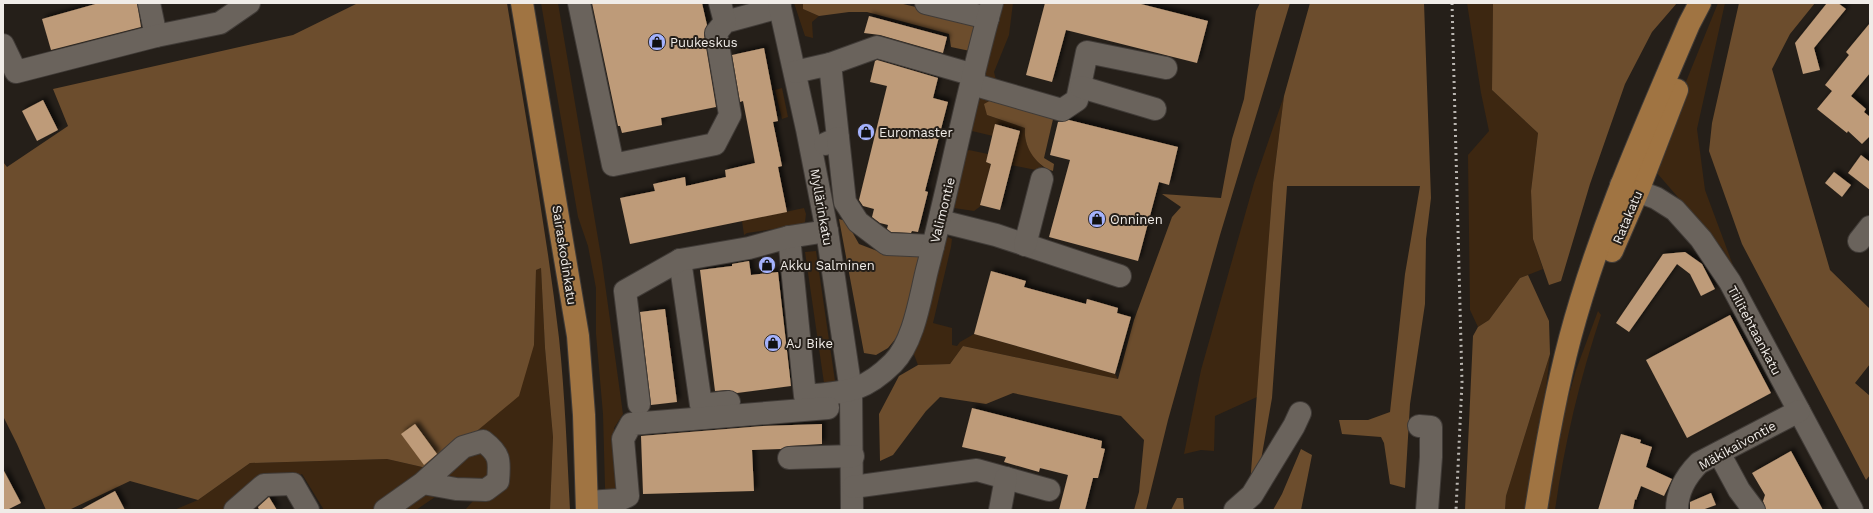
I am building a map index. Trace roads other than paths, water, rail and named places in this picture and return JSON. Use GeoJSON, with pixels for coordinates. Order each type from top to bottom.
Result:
{"type":"FeatureCollection","features":[{"type":"Feature","properties":{"kind":"main road","name":"Sairaskodinkatu"},"geometry":{"type":"LineString","coordinates":[[522,3],[578,336],[584,415],[587,506]]}},
{"type":"Feature","properties":{"kind":"main road","name":"Ratakatu"},"geometry":{"type":"LineString","coordinates":[[1630,188],[1689,24],[1700,3]]}},
{"type":"Feature","properties":{"kind":"main road","name":"Ratakatu"},"geometry":{"type":"LineString","coordinates":[[1536,510],[1548,433],[1570,337],[1602,235],[1630,188],[1710,3]]}},
{"type":"Feature","properties":{"kind":"street"},"geometry":{"type":"LineString","coordinates":[[149,3],[156,36]]}},
{"type":"Feature","properties":{"kind":"street"},"geometry":{"type":"LineString","coordinates":[[3,45],[16,72],[156,36],[220,23],[249,3]]}},
{"type":"Feature","properties":{"kind":"street"},"geometry":{"type":"LineString","coordinates":[[579,3],[613,165],[715,144],[730,115],[716,33],[722,12],[780,5]]}},
{"type":"Feature","properties":{"kind":"street"},"geometry":{"type":"LineString","coordinates":[[926,3],[990,10]]}},
{"type":"Feature","properties":{"kind":"street","name":"Myllärinkatu"},"geometry":{"type":"LineString","coordinates":[[780,5],[812,151],[827,231],[851,398],[853,456],[852,510]]}},
{"type":"Feature","properties":{"kind":"street","name":"Valimontie"},"geometry":{"type":"LineString","coordinates":[[851,398],[894,362],[909,339],[940,221],[990,10]]}},
{"type":"Feature","properties":{"kind":"street"},"geometry":{"type":"LineString","coordinates":[[795,72],[830,64],[877,47],[1062,110],[1077,100],[1081,88],[1087,52],[1166,68]]}},
{"type":"Feature","properties":{"kind":"street"},"geometry":{"type":"LineString","coordinates":[[830,64],[845,202],[858,222],[886,244],[933,246]]}},
{"type":"Feature","properties":{"kind":"street"},"geometry":{"type":"LineString","coordinates":[[1081,88],[1155,109]]}},
{"type":"Feature","properties":{"kind":"street"},"geometry":{"type":"LineString","coordinates":[[812,151],[838,138]]}},
{"type":"Feature","properties":{"kind":"street"},"geometry":{"type":"LineString","coordinates":[[1025,245],[1042,179]]}},
{"type":"Feature","properties":{"kind":"street","name":"Tiilitehtaankatu"},"geometry":{"type":"LineString","coordinates":[[1630,188],[1656,198],[1675,210],[1701,239],[1730,282],[1852,510]]}},
{"type":"Feature","properties":{"kind":"street"},"geometry":{"type":"LineString","coordinates":[[940,221],[1025,245],[1120,276]]}},
{"type":"Feature","properties":{"kind":"street"},"geometry":{"type":"LineString","coordinates":[[639,404],[624,291],[680,260],[749,248],[789,237],[827,231]]}},
{"type":"Feature","properties":{"kind":"street"},"geometry":{"type":"LineString","coordinates":[[789,237],[805,396]]}},
{"type":"Feature","properties":{"kind":"street"},"geometry":{"type":"LineString","coordinates":[[680,260],[701,405],[805,396],[851,398]]}},
{"type":"Feature","properties":{"kind":"street"},"geometry":{"type":"LineString","coordinates":[[587,506],[619,500],[628,496],[623,439],[631,424],[851,398]]}},
{"type":"Feature","properties":{"kind":"street","name":"Mäkikaivontie"},"geometry":{"type":"LineString","coordinates":[[1677,510],[1679,491],[1690,472],[1699,463],[1799,412]]}},
{"type":"Feature","properties":{"kind":"street"},"geometry":{"type":"LineString","coordinates":[[1235,510],[1252,495],[1294,426],[1300,413]]}},
{"type":"Feature","properties":{"kind":"street"},"geometry":{"type":"LineString","coordinates":[[1419,426],[1431,427],[1431,457],[1427,510]]}},
{"type":"Feature","properties":{"kind":"street"},"geometry":{"type":"LineString","coordinates":[[1719,453],[1739,490],[1754,510]]}},
{"type":"Feature","properties":{"kind":"street"},"geometry":{"type":"LineString","coordinates":[[789,458],[853,456]]}},
{"type":"Feature","properties":{"kind":"street"},"geometry":{"type":"LineString","coordinates":[[853,487],[977,470],[1049,490]]}},
{"type":"Feature","properties":{"kind":"street"},"geometry":{"type":"LineString","coordinates":[[1000,510],[1006,478]]}},
{"type":"Feature","properties":{"kind":"street"},"geometry":{"type":"LineString","coordinates":[[387,509],[423,483]]}},
{"type":"Feature","properties":{"kind":"street"},"geometry":{"type":"LineString","coordinates":[[235,510],[264,485],[293,484],[308,510]]}},
{"type":"Feature","properties":{"kind":"railway"},"geometry":{"type":"LineString","coordinates":[[1452,3],[1462,382],[1456,510]]}},
{"type":"Feature","properties":{"kind":"place","name":"Puukeskus"},"geometry":{"type":"Point","coordinates":[657,42]}},
{"type":"Feature","properties":{"kind":"place","name":"Euromaster"},"geometry":{"type":"Point","coordinates":[866,132]}},
{"type":"Feature","properties":{"kind":"place","name":"Onninen"},"geometry":{"type":"Point","coordinates":[1097,219]}},
{"type":"Feature","properties":{"kind":"place","name":"Akku Salminen"},"geometry":{"type":"Point","coordinates":[767,265]}},
{"type":"Feature","properties":{"kind":"place","name":"AJ Bike"},"geometry":{"type":"Point","coordinates":[773,343]}}]}
